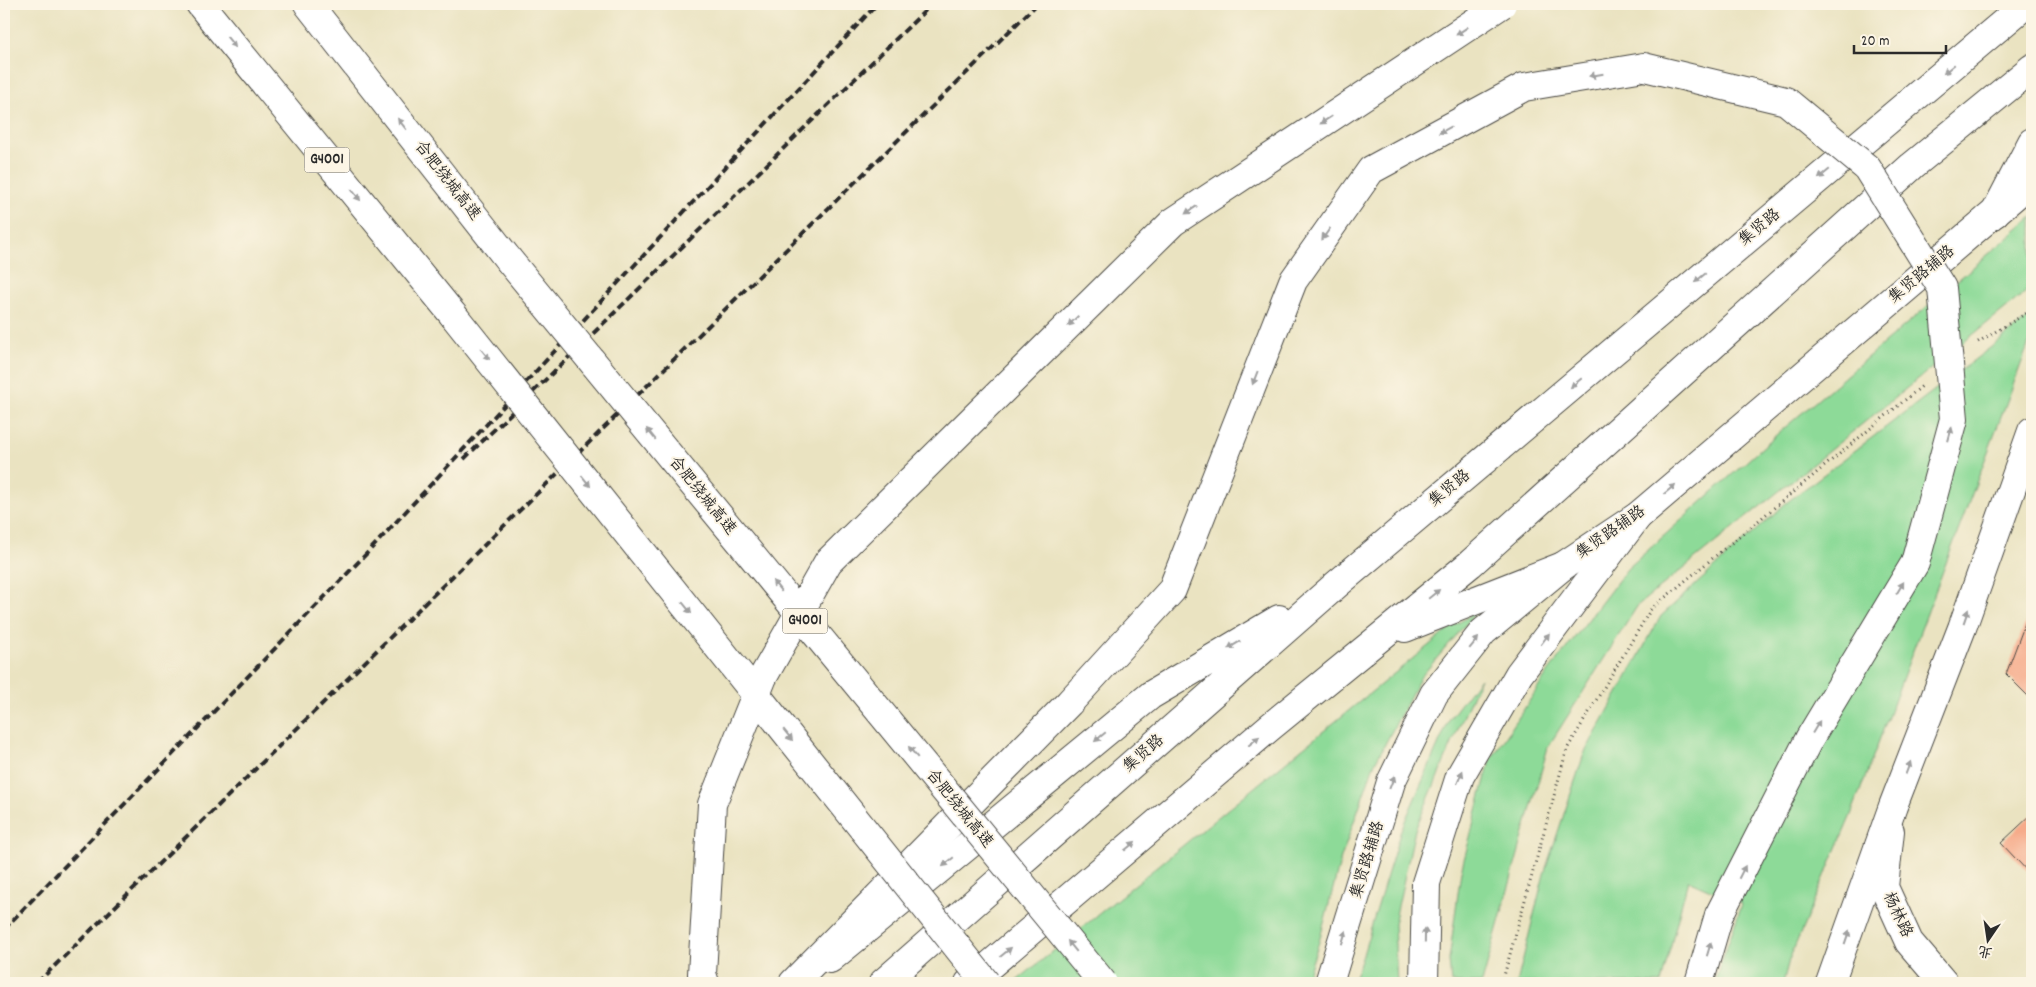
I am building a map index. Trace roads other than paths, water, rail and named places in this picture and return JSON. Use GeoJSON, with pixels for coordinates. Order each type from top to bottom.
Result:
{"type":"FeatureCollection","features":[{"type":"Feature","properties":{"kind":"main road","name":"G4001"},"geometry":{"type":"LineString","coordinates":[[200,4],[454,316],[986,983]]}},
{"type":"Feature","properties":{"kind":"main road","name":"合肥绕城高速"},"geometry":{"type":"LineString","coordinates":[[308,4],[508,258],[1103,983]]}},
{"type":"Feature","properties":{"kind":"main road"},"geometry":{"type":"LineString","coordinates":[[705,983],[702,974],[712,804],[763,677],[828,562],[1173,222],[1502,4]]}},
{"type":"Feature","properties":{"kind":"main road","name":"集贤路"},"geometry":{"type":"LineString","coordinates":[[883,983],[1336,585],[2026,4]]}},
{"type":"Feature","properties":{"kind":"main road"},"geometry":{"type":"LineString","coordinates":[[793,983],[1069,704],[1172,590],[1293,281],[1370,170],[1524,87],[1644,67],[1786,101],[1867,168],[1942,288],[1954,419],[1915,563],[1809,739],[1720,915],[1699,983]]}},
{"type":"Feature","properties":{"kind":"main road"},"geometry":{"type":"LineString","coordinates":[[969,983],[1270,727],[1470,564],[1912,166],[2032,68]]}},
{"type":"Feature","properties":{"kind":"main road"},"geometry":{"type":"LineString","coordinates":[[1994,214],[2032,142]]}},
{"type":"Feature","properties":{"kind":"main road","name":"集贤路辅路"},"geometry":{"type":"LineString","coordinates":[[1329,983],[1391,782],[1434,694],[1483,632],[1564,566],[1638,516],[2032,181]]}},
{"type":"Feature","properties":{"kind":"main road"},"geometry":{"type":"LineString","coordinates":[[1830,983],[1893,806],[1962,628],[2032,431]]}},
{"type":"Feature","properties":{"kind":"main road"},"geometry":{"type":"LineString","coordinates":[[1424,983],[1426,883],[1460,776],[1519,674],[1638,516]]}},
{"type":"Feature","properties":{"kind":"main road"},"geometry":{"type":"LineString","coordinates":[[1380,638],[1564,566]]}},
{"type":"Feature","properties":{"kind":"main road"},"geometry":{"type":"LineString","coordinates":[[801,983],[1151,694],[1336,585]]}},
{"type":"Feature","properties":{"kind":"main road","name":"杨林路"},"geometry":{"type":"LineString","coordinates":[[1893,806],[1884,887],[1909,942],[1944,983]]}},
{"type":"Feature","properties":{"kind":"railway"},"geometry":{"type":"LineString","coordinates":[[4,929],[370,550],[877,4]]}},
{"type":"Feature","properties":{"kind":"railway"},"geometry":{"type":"LineString","coordinates":[[464,459],[932,4]]}},
{"type":"Feature","properties":{"kind":"railway"},"geometry":{"type":"LineString","coordinates":[[37,983],[1037,4]]}}]}
